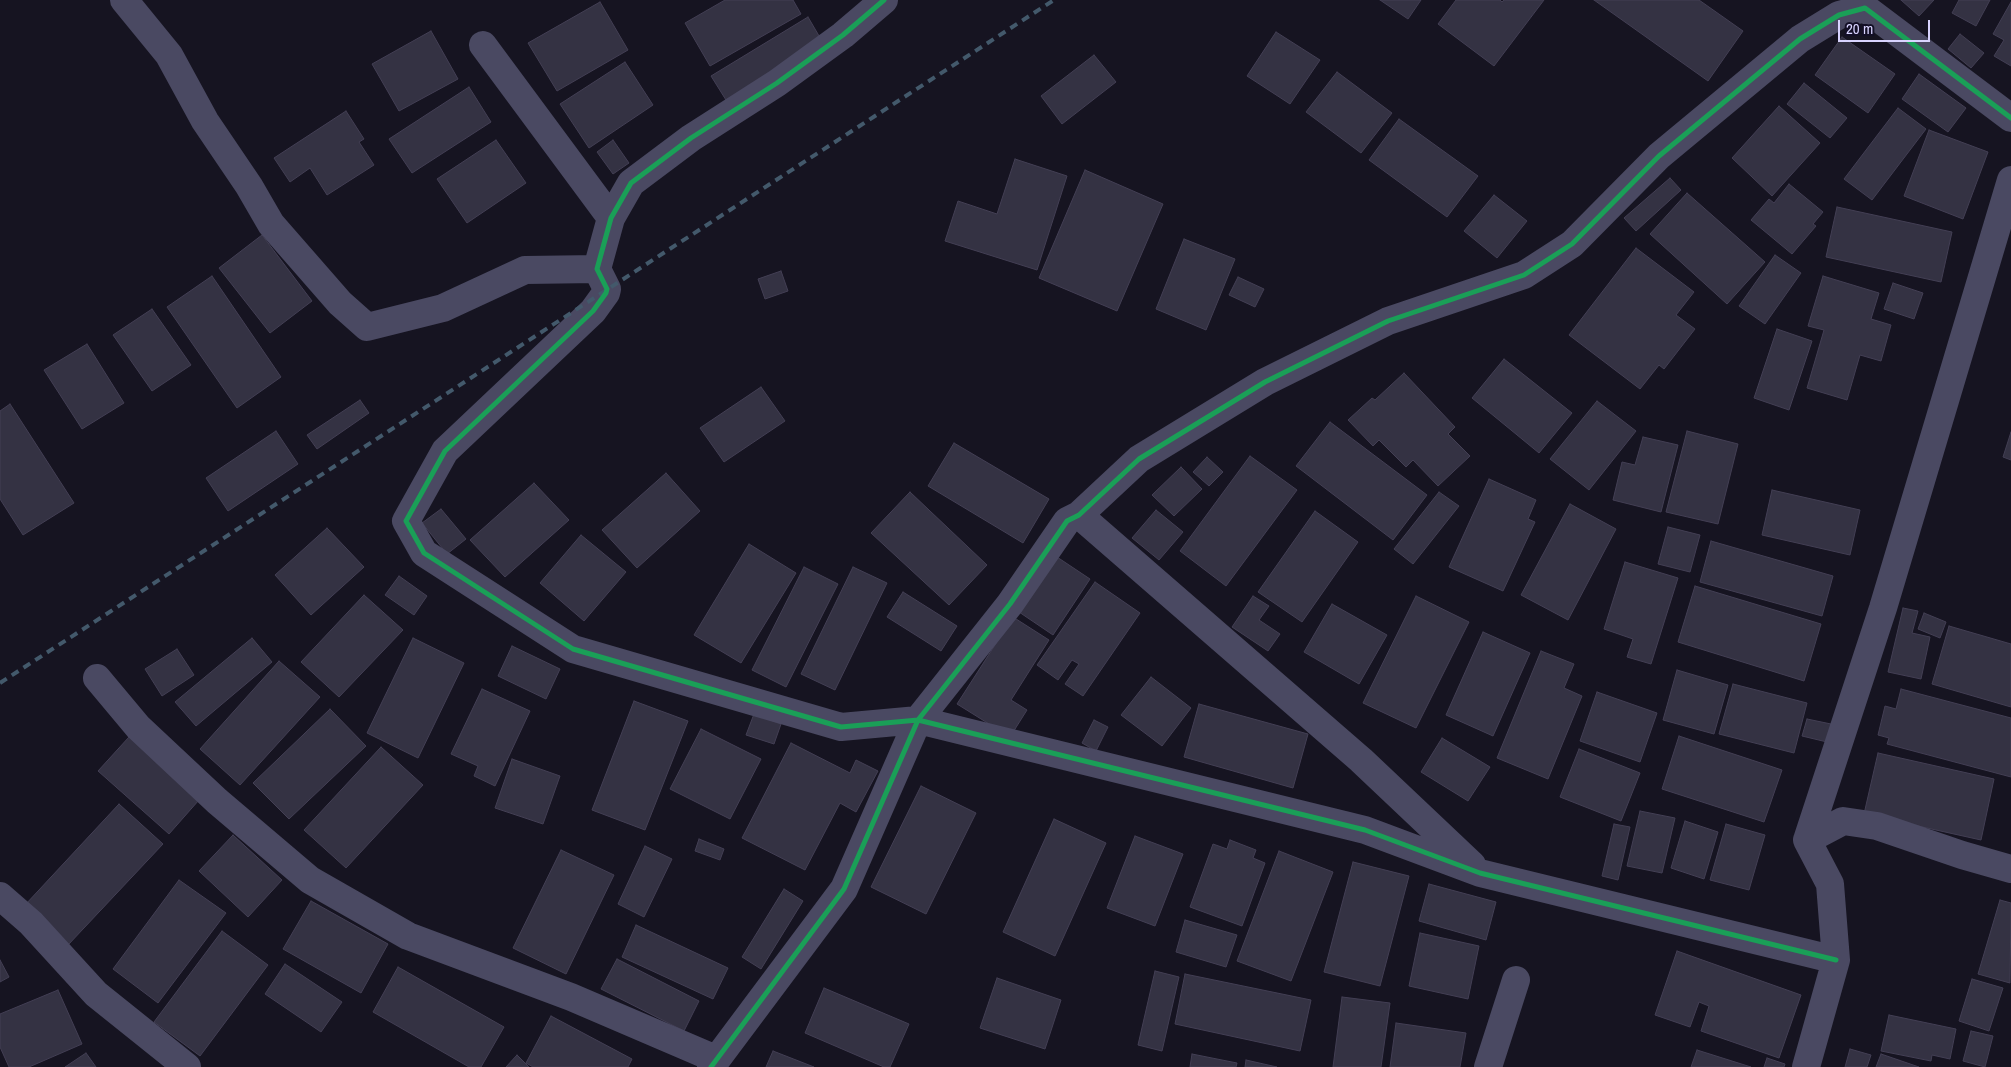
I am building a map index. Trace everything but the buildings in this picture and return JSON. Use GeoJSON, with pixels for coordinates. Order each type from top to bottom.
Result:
{"type":"FeatureCollection","features":[{"type":"Feature","properties":{"kind":"street"},"geometry":{"type":"LineString","coordinates":[[124,0],[169,55],[205,121],[271,224],[340,303],[367,327],[443,308],[525,270],[597,269]]}},
{"type":"Feature","properties":{"kind":"street"},"geometry":{"type":"LineString","coordinates":[[884,0],[843,35],[777,83],[691,138],[631,183],[611,218],[597,269],[607,289],[593,311],[445,451],[406,521],[424,553],[573,649],[841,727],[918,720],[1365,830],[1480,873],[1836,960]]}},
{"type":"Feature","properties":{"kind":"street"},"geometry":{"type":"LineString","coordinates":[[97,678],[138,727],[217,801],[310,880],[408,936],[571,997],[713,1063],[844,889],[918,720],[1005,611],[1067,521],[1079,515],[1139,459],[1265,382],[1388,321],[1524,275],[1572,244],[1659,156],[1800,39],[1839,15],[1862,4],[2011,118]]}},
{"type":"Feature","properties":{"kind":"street"},"geometry":{"type":"LineString","coordinates":[[483,45],[611,218]]}},
{"type":"Feature","properties":{"kind":"street"},"geometry":{"type":"LineString","coordinates":[[1806,1067],[1836,960],[1830,884],[1807,840],[1883,608],[2011,180]]}},
{"type":"Feature","properties":{"kind":"street"},"geometry":{"type":"LineString","coordinates":[[1079,515],[1360,760],[1480,873]]}},
{"type":"Feature","properties":{"kind":"street"},"geometry":{"type":"LineString","coordinates":[[1807,840],[1843,822],[1868,825],[2011,869]]}},
{"type":"Feature","properties":{"kind":"street"},"geometry":{"type":"LineString","coordinates":[[0,896],[31,923],[96,994],[187,1067]]}},
{"type":"Feature","properties":{"kind":"street"},"geometry":{"type":"LineString","coordinates":[[1488,1067],[1516,980]]}},
{"type":"Feature","properties":{"kind":"railway"},"geometry":{"type":"LineString","coordinates":[[0,683],[1054,0]]}},
{"type":"Feature","properties":{"kind":"cycle path"},"geometry":{"type":"LineString","coordinates":[[884,0],[843,35],[777,83],[691,138],[631,183],[611,218],[597,269],[607,289],[606,293],[593,311],[445,451],[406,521],[424,553],[573,649],[841,727],[918,720],[1365,830],[1480,873],[1836,960]]}},
{"type":"Feature","properties":{"kind":"cycle path"},"geometry":{"type":"LineString","coordinates":[[711,1067],[844,889],[918,720],[1010,604],[1067,521],[1079,515],[1139,459],[1265,382],[1388,321],[1524,275],[1572,244],[1659,156],[1800,39],[1839,15],[1865,8],[2011,118]]}}]}
